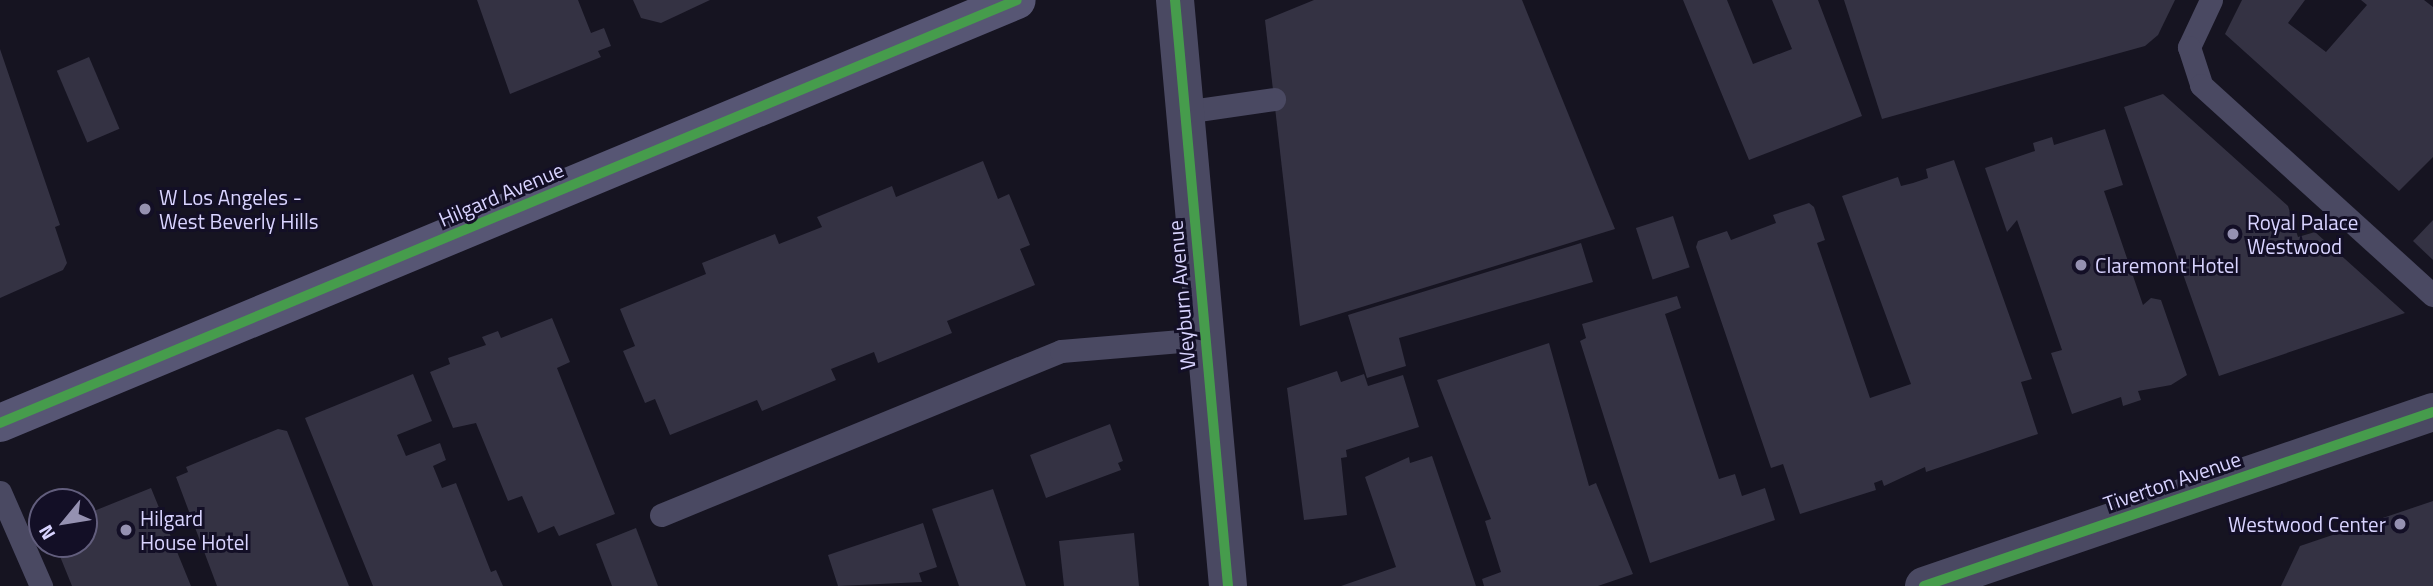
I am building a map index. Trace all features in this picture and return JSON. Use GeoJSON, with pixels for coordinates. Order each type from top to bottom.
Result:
{"type":"FeatureCollection","features":[{"type":"Feature","properties":{"kind":"street","name":"Hilgard Avenue"},"geometry":{"type":"LineString","coordinates":[[0,423],[1017,0]]}},
{"type":"Feature","properties":{"kind":"street","name":"Weyburn Avenue"},"geometry":{"type":"LineString","coordinates":[[1175,0],[1228,586]]}},
{"type":"Feature","properties":{"kind":"street","name":"Tiverton Avenue"},"geometry":{"type":"LineString","coordinates":[[1924,586],[2433,412]]}},
{"type":"Feature","properties":{"kind":"lane"},"geometry":{"type":"LineString","coordinates":[[2211,0],[2189,47],[2201,85],[2433,295]]}},
{"type":"Feature","properties":{"kind":"lane"},"geometry":{"type":"LineString","coordinates":[[1184,112],[1274,99]]}},
{"type":"Feature","properties":{"kind":"lane"},"geometry":{"type":"LineString","coordinates":[[661,515],[1061,351],[1205,339]]}},
{"type":"Feature","properties":{"kind":"lane"},"geometry":{"type":"LineString","coordinates":[[0,492],[41,586]]}},
{"type":"Feature","properties":{"kind":"building"},"geometry":{"type":"Polygon","coordinates":[[[477,0],[578,0],[591,33],[604,28],[611,46],[598,51],[601,57],[510,94],[477,0]]]}},
{"type":"Feature","properties":{"kind":"building"},"geometry":{"type":"Polygon","coordinates":[[[633,0],[710,0],[661,23],[641,18],[633,0]]]}},
{"type":"Feature","properties":{"kind":"building"},"geometry":{"type":"Polygon","coordinates":[[[1314,0],[1522,0],[1615,229],[1300,326],[1265,20],[1314,0]]]}},
{"type":"Feature","properties":{"kind":"building"},"geometry":{"type":"Polygon","coordinates":[[[1683,0],[1727,0],[1753,64],[1792,49],[1772,0],[1818,0],[1862,116],[1749,160],[1683,0]]]}},
{"type":"Feature","properties":{"kind":"building"},"geometry":{"type":"Polygon","coordinates":[[[1844,0],[2175,0],[2158,35],[2145,46],[1882,119],[1844,0]]]}},
{"type":"Feature","properties":{"kind":"building"},"geometry":{"type":"Polygon","coordinates":[[[2242,0],[2305,0],[2288,23],[2326,52],[2367,5],[2361,0],[2424,0],[2433,7],[2433,157],[2399,191],[2225,34],[2242,0]]]}},
{"type":"Feature","properties":{"kind":"building"},"geometry":{"type":"Polygon","coordinates":[[[0,49],[60,225],[55,227],[67,263],[63,270],[0,298],[0,49]]]}},
{"type":"Feature","properties":{"kind":"building"},"geometry":{"type":"Polygon","coordinates":[[[89,57],[119,129],[87,142],[57,71],[89,57]]]}},
{"type":"Feature","properties":{"kind":"building","name":"Royal Palace Westwood"},"geometry":{"type":"Polygon","coordinates":[[[2163,94],[2288,206],[2298,237],[2315,232],[2405,313],[2219,376],[2124,107],[2163,94]]]}},
{"type":"Feature","properties":{"kind":"building","name":"Claremont Hotel"},"geometry":{"type":"Polygon","coordinates":[[[2105,129],[2123,185],[2104,191],[2143,305],[2151,298],[2161,300],[2187,375],[2171,385],[2138,391],[2141,400],[2123,406],[2121,397],[2072,414],[2051,353],[2062,350],[2017,220],[2007,232],[1985,168],[2035,151],[2033,143],[2052,137],[2054,145],[2105,129]]]}},
{"type":"Feature","properties":{"kind":"building"},"geometry":{"type":"Polygon","coordinates":[[[1954,160],[2032,379],[2021,382],[2038,434],[1926,472],[1925,467],[1884,486],[1882,480],[1874,483],[1876,490],[1800,514],[1783,464],[1771,468],[1696,247],[1698,241],[1727,231],[1731,240],[1776,223],[1773,215],[1809,203],[1814,207],[1825,240],[1817,243],[1870,398],[1911,384],[1842,196],[1898,177],[1901,186],[1913,183],[1928,178],[1926,169],[1954,160]]]}},
{"type":"Feature","properties":{"kind":"building"},"geometry":{"type":"Polygon","coordinates":[[[983,161],[998,199],[1009,194],[1030,245],[1020,249],[1035,285],[947,321],[952,333],[878,363],[874,352],[831,369],[836,380],[762,411],[757,400],[670,435],[655,399],[645,403],[623,351],[635,346],[620,309],[706,274],[702,263],[775,234],[779,244],[822,227],[817,217],[892,186],[896,197],[983,161]]]}},
{"type":"Feature","properties":{"kind":"building"},"geometry":{"type":"Polygon","coordinates":[[[1673,216],[1690,267],[1653,279],[1636,228],[1673,216]]]}},
{"type":"Feature","properties":{"kind":"building"},"geometry":{"type":"Polygon","coordinates":[[[2433,220],[2433,260],[2413,241],[2433,220]]]}},
{"type":"Feature","properties":{"kind":"building"},"geometry":{"type":"Polygon","coordinates":[[[1581,243],[1593,282],[1399,338],[1406,366],[1367,378],[1348,315],[1581,243]]]}},
{"type":"Feature","properties":{"kind":"building"},"geometry":{"type":"Polygon","coordinates":[[[1677,296],[1681,308],[1665,314],[1719,479],[1735,474],[1742,496],[1765,488],[1775,520],[1650,563],[1580,341],[1586,338],[1582,324],[1677,296]]]}},
{"type":"Feature","properties":{"kind":"building"},"geometry":{"type":"Polygon","coordinates":[[[552,318],[570,362],[557,368],[615,514],[559,536],[554,526],[538,533],[522,496],[508,501],[476,423],[453,428],[430,372],[450,364],[448,358],[486,345],[482,337],[498,331],[501,338],[552,318]]]}},
{"type":"Feature","properties":{"kind":"building"},"geometry":{"type":"Polygon","coordinates":[[[1549,343],[1589,486],[1596,483],[1633,574],[1598,586],[1484,586],[1482,579],[1501,572],[1485,521],[1491,519],[1437,380],[1549,343]]]}},
{"type":"Feature","properties":{"kind":"building"},"geometry":{"type":"Polygon","coordinates":[[[1337,371],[1341,382],[1364,374],[1368,386],[1403,375],[1419,427],[1346,450],[1347,457],[1341,458],[1347,515],[1304,520],[1287,388],[1337,371]]]}},
{"type":"Feature","properties":{"kind":"building"},"geometry":{"type":"Polygon","coordinates":[[[413,374],[432,421],[397,435],[406,456],[440,443],[446,460],[433,466],[442,488],[456,483],[491,572],[496,570],[503,586],[373,586],[305,418],[413,374]]]}},
{"type":"Feature","properties":{"kind":"building"},"geometry":{"type":"Polygon","coordinates":[[[1110,424],[1123,461],[1118,463],[1121,470],[1046,498],[1030,455],[1110,424]]]}},
{"type":"Feature","properties":{"kind":"building"},"geometry":{"type":"Polygon","coordinates":[[[278,429],[287,431],[349,586],[217,586],[176,477],[188,472],[186,467],[278,429]]]}},
{"type":"Feature","properties":{"kind":"building"},"geometry":{"type":"Polygon","coordinates":[[[1432,456],[1476,586],[1341,586],[1396,567],[1365,477],[1409,457],[1410,463],[1432,456]]]}},
{"type":"Feature","properties":{"kind":"building","name":"Hilgard House Hotel"},"geometry":{"type":"Polygon","coordinates":[[[151,488],[191,586],[72,586],[61,558],[98,558],[98,509],[151,488]]]}},
{"type":"Feature","properties":{"kind":"building"},"geometry":{"type":"Polygon","coordinates":[[[993,489],[1026,586],[959,586],[932,509],[993,489]]]}},
{"type":"Feature","properties":{"kind":"building","name":"Westwood Center"},"geometry":{"type":"Polygon","coordinates":[[[2433,501],[2433,586],[2281,586],[2300,546],[2433,501]]]}},
{"type":"Feature","properties":{"kind":"building"},"geometry":{"type":"Polygon","coordinates":[[[923,523],[937,567],[919,573],[922,582],[838,586],[828,555],[923,523]]]}},
{"type":"Feature","properties":{"kind":"building"},"geometry":{"type":"Polygon","coordinates":[[[636,528],[658,586],[612,586],[596,544],[636,528]]]}},
{"type":"Feature","properties":{"kind":"building"},"geometry":{"type":"Polygon","coordinates":[[[1134,533],[1139,586],[1064,586],[1059,541],[1134,533]]]}},
{"type":"Feature","properties":{"kind":"cycle path"},"geometry":{"type":"LineString","coordinates":[[0,423],[1017,0]]}},
{"type":"Feature","properties":{"kind":"cycle path"},"geometry":{"type":"LineString","coordinates":[[1175,0],[1228,586]]}},
{"type":"Feature","properties":{"kind":"cycle path"},"geometry":{"type":"LineString","coordinates":[[1924,586],[2433,412]]}},
{"type":"Feature","properties":{"kind":"place","name":"W Los Angeles - West Beverly Hills"},"geometry":{"type":"Point","coordinates":[145,209]}},
{"type":"Feature","properties":{"kind":"place","name":"Royal Palace Westwood"},"geometry":{"type":"Point","coordinates":[2233,234]}},
{"type":"Feature","properties":{"kind":"place","name":"Claremont Hotel"},"geometry":{"type":"Point","coordinates":[2081,265]}},
{"type":"Feature","properties":{"kind":"place","name":"Westwood Center"},"geometry":{"type":"Point","coordinates":[2400,524]}},
{"type":"Feature","properties":{"kind":"place","name":"Hilgard House Hotel"},"geometry":{"type":"Point","coordinates":[126,530]}}]}
